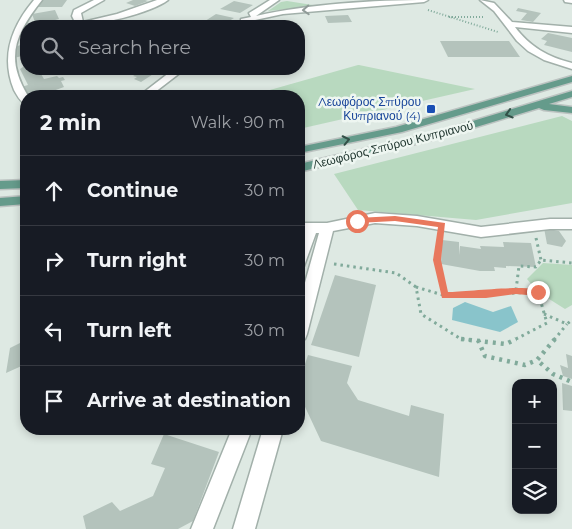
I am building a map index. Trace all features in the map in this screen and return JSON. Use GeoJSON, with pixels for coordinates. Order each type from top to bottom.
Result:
{"type":"FeatureCollection","features":[{"type":"Feature","properties":{"kind":"main road","name":"Λεωφόρος Σπύρου Κυπριανού"},"geometry":{"type":"LineString","coordinates":[[305,149],[398,130],[569,80]]}},
{"type":"Feature","properties":{"kind":"main road","name":"Λεωφόρος Σπύρου Κυπριανού"},"geometry":{"type":"LineString","coordinates":[[305,167],[436,136],[572,94]]}},
{"type":"Feature","properties":{"kind":"main road"},"geometry":{"type":"LineString","coordinates":[[533,106],[572,110]]}},
{"type":"Feature","properties":{"kind":"main road"},"geometry":{"type":"LineString","coordinates":[[0,185],[20,184]]}},
{"type":"Feature","properties":{"kind":"main road"},"geometry":{"type":"LineString","coordinates":[[0,202],[20,200]]}},
{"type":"Feature","properties":{"kind":"street"},"geometry":{"type":"LineString","coordinates":[[22,20],[38,0]]}},
{"type":"Feature","properties":{"kind":"street"},"geometry":{"type":"LineString","coordinates":[[79,20],[77,12],[100,0]]}},
{"type":"Feature","properties":{"kind":"street"},"geometry":{"type":"LineString","coordinates":[[104,20],[164,0]]}},
{"type":"Feature","properties":{"kind":"street"},"geometry":{"type":"LineString","coordinates":[[261,8],[268,0]]}},
{"type":"Feature","properties":{"kind":"street"},"geometry":{"type":"LineString","coordinates":[[245,20],[275,0]]}},
{"type":"Feature","properties":{"kind":"street"},"geometry":{"type":"LineString","coordinates":[[307,0],[330,4],[372,5]]}},
{"type":"Feature","properties":{"kind":"street"},"geometry":{"type":"LineString","coordinates":[[248,20],[283,12],[424,0]]}},
{"type":"Feature","properties":{"kind":"street"},"geometry":{"type":"LineString","coordinates":[[484,0],[497,7],[526,45],[553,61],[572,66]]}},
{"type":"Feature","properties":{"kind":"street"},"geometry":{"type":"LineString","coordinates":[[568,0],[572,1]]}},
{"type":"Feature","properties":{"kind":"street"},"geometry":{"type":"LineString","coordinates":[[507,21],[572,30]]}},
{"type":"Feature","properties":{"kind":"street"},"geometry":{"type":"LineString","coordinates":[[20,23],[13,35],[5,58],[13,87],[20,95]]}},
{"type":"Feature","properties":{"kind":"street"},"geometry":{"type":"LineString","coordinates":[[13,35],[20,34]]}},
{"type":"Feature","properties":{"kind":"street"},"geometry":{"type":"LineString","coordinates":[[553,61],[569,80]]}},
{"type":"Feature","properties":{"kind":"street"},"geometry":{"type":"LineString","coordinates":[[152,90],[172,75]]}},
{"type":"Feature","properties":{"kind":"street"},"geometry":{"type":"LineString","coordinates":[[305,228],[327,228],[375,218],[395,218],[482,232],[572,224]]}},
{"type":"Feature","properties":{"kind":"street"},"geometry":{"type":"LineString","coordinates":[[305,311],[327,228]]}},
{"type":"Feature","properties":{"kind":"street"},"geometry":{"type":"LineString","coordinates":[[202,529],[241,435]]}},
{"type":"Feature","properties":{"kind":"street"},"geometry":{"type":"LineString","coordinates":[[244,529],[271,435]]}},
{"type":"Feature","properties":{"kind":"path"},"geometry":{"type":"LineString","coordinates":[[409,2],[443,17],[494,31],[517,35]]}},
{"type":"Feature","properties":{"kind":"path"},"geometry":{"type":"LineString","coordinates":[[443,17],[507,21]]}},
{"type":"Feature","properties":{"kind":"path"},"geometry":{"type":"LineString","coordinates":[[442,225],[437,260],[445,296]]}},
{"type":"Feature","properties":{"kind":"path"},"geometry":{"type":"LineString","coordinates":[[516,290],[519,266],[536,267],[541,260],[534,226]]}},
{"type":"Feature","properties":{"kind":"path"},"geometry":{"type":"LineString","coordinates":[[541,260],[572,263]]}},
{"type":"Feature","properties":{"kind":"path"},"geometry":{"type":"LineString","coordinates":[[318,262],[396,273],[416,287],[445,296],[516,290],[538,292],[547,323],[506,344],[461,338],[421,314],[416,287]]}},
{"type":"Feature","properties":{"kind":"path"},"geometry":{"type":"LineString","coordinates":[[544,314],[567,324]]}},
{"type":"Feature","properties":{"kind":"path"},"geometry":{"type":"LineString","coordinates":[[478,340],[485,356],[525,365],[537,360],[572,320]]}},
{"type":"Feature","properties":{"kind":"path"},"geometry":{"type":"LineString","coordinates":[[537,360],[544,368],[559,378],[572,382]]}},
{"type":"Feature","properties":{"kind":"green space"},"geometry":{"type":"Polygon","coordinates":[[[287,1],[319,6],[268,11],[281,2],[287,1]]]}},
{"type":"Feature","properties":{"kind":"green space"},"geometry":{"type":"Polygon","coordinates":[[[358,65],[475,89],[305,128],[305,90],[270,90],[358,65]]]}},
{"type":"Feature","properties":{"kind":"green space"},"geometry":{"type":"Polygon","coordinates":[[[562,116],[572,121],[572,203],[476,220],[358,210],[334,174],[562,116]]]}},
{"type":"Feature","properties":{"kind":"green space"},"geometry":{"type":"Polygon","coordinates":[[[543,263],[572,265],[572,305],[565,309],[538,292],[527,279],[543,263]]]}},
{"type":"Feature","properties":{"kind":"water"},"geometry":{"type":"Polygon","coordinates":[[[465,302],[493,312],[511,306],[518,322],[500,332],[452,320],[453,308],[465,302]]]}},
{"type":"Feature","properties":{"kind":"building"},"geometry":{"type":"Polygon","coordinates":[[[42,0],[67,0],[62,7],[36,7],[42,0]]]}},
{"type":"Feature","properties":{"kind":"building"},"geometry":{"type":"Polygon","coordinates":[[[133,0],[148,1],[135,6],[126,3],[133,0]]]}},
{"type":"Feature","properties":{"kind":"building"},"geometry":{"type":"Polygon","coordinates":[[[234,1],[253,5],[240,13],[220,9],[234,1]]]}},
{"type":"Feature","properties":{"kind":"building"},"geometry":{"type":"Polygon","coordinates":[[[518,8],[541,13],[533,22],[521,20],[527,13],[516,11],[518,8]]]}},
{"type":"Feature","properties":{"kind":"building"},"geometry":{"type":"Polygon","coordinates":[[[55,10],[59,19],[34,20],[32,14],[55,10]]]}},
{"type":"Feature","properties":{"kind":"building"},"geometry":{"type":"Polygon","coordinates":[[[216,14],[234,18],[231,20],[207,20],[216,14]]]}},
{"type":"Feature","properties":{"kind":"building"},"geometry":{"type":"Polygon","coordinates":[[[348,15],[352,22],[328,23],[325,16],[348,15]]]}},
{"type":"Feature","properties":{"kind":"building"},"geometry":{"type":"Polygon","coordinates":[[[548,33],[572,38],[572,52],[544,45],[547,41],[541,39],[548,33]]]}},
{"type":"Feature","properties":{"kind":"building"},"geometry":{"type":"Polygon","coordinates":[[[440,41],[509,41],[520,57],[448,57],[440,41]]]}},
{"type":"Feature","properties":{"kind":"building"},"geometry":{"type":"Polygon","coordinates":[[[20,45],[20,56],[14,58],[12,48],[20,45]]]}},
{"type":"Feature","properties":{"kind":"building"},"geometry":{"type":"Polygon","coordinates":[[[23,75],[42,75],[44,79],[57,76],[59,78],[63,77],[65,80],[61,81],[64,87],[56,90],[22,90],[21,87],[28,85],[23,75]]]}},
{"type":"Feature","properties":{"kind":"building"},"geometry":{"type":"Polygon","coordinates":[[[152,75],[141,82],[134,79],[137,77],[133,76],[152,75]]]}},
{"type":"Feature","properties":{"kind":"building"},"geometry":{"type":"Polygon","coordinates":[[[544,228],[559,231],[566,241],[562,247],[547,244],[544,228]]]}},
{"type":"Feature","properties":{"kind":"building"},"geometry":{"type":"Polygon","coordinates":[[[442,240],[459,242],[459,255],[460,246],[481,249],[480,246],[504,247],[503,242],[531,243],[536,267],[506,266],[506,268],[494,267],[495,271],[480,271],[441,264],[442,240]]]}},
{"type":"Feature","properties":{"kind":"building"},"geometry":{"type":"Polygon","coordinates":[[[335,275],[376,285],[359,357],[311,345],[335,275]]]}},
{"type":"Feature","properties":{"kind":"building"},"geometry":{"type":"Polygon","coordinates":[[[20,343],[20,367],[6,373],[10,348],[20,343]]]}},
{"type":"Feature","properties":{"kind":"building"},"geometry":{"type":"Polygon","coordinates":[[[566,354],[572,356],[572,379],[563,376],[560,365],[568,368],[566,354]]]}},
{"type":"Feature","properties":{"kind":"building"},"geometry":{"type":"Polygon","coordinates":[[[308,355],[352,366],[347,383],[358,400],[409,416],[411,405],[444,414],[439,477],[321,441],[305,407],[305,364],[308,355]]]}},
{"type":"Feature","properties":{"kind":"building"},"geometry":{"type":"Polygon","coordinates":[[[562,383],[572,386],[572,411],[563,410],[562,383]]]}},
{"type":"Feature","properties":{"kind":"building"},"geometry":{"type":"Polygon","coordinates":[[[164,435],[219,452],[193,521],[178,529],[86,529],[83,516],[112,502],[120,511],[153,496],[165,468],[151,464],[164,435]]]}},
{"type":"Feature","properties":{"kind":"place","name":"Λεωφόρος Σπύρου Κυπριανού (4)"},"geometry":{"type":"Point","coordinates":[431,109]}},
{"type":"Feature","properties":{"kind":"route"},"geometry":{"type":"LineString","coordinates":[[357,221],[375,218],[395,218],[442,225],[437,260],[445,296],[516,290],[538,292]]}}]}
